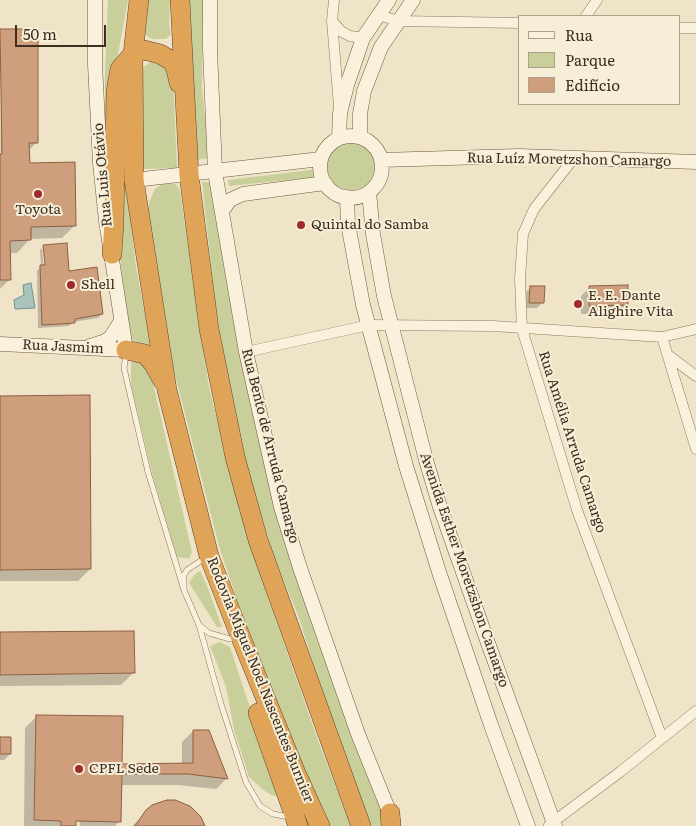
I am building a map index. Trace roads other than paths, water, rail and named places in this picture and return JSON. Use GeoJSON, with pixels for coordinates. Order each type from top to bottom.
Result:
{"type":"FeatureCollection","features":[{"type":"Feature","properties":{"kind":"highway","name":"Rodovia Miguel Noel Nascentes Burnier"},"geometry":{"type":"LineString","coordinates":[[139,0],[133,54],[134,180],[167,390],[210,556],[234,634],[320,826]]}},
{"type":"Feature","properties":{"kind":"highway"},"geometry":{"type":"LineString","coordinates":[[180,0],[189,175],[209,329],[235,457],[258,540],[361,826]]}},
{"type":"Feature","properties":{"kind":"highway"},"geometry":{"type":"LineString","coordinates":[[112,254],[116,92],[120,69],[133,54],[144,50],[160,54],[172,61],[180,84],[187,130]]}},
{"type":"Feature","properties":{"kind":"highway"},"geometry":{"type":"LineString","coordinates":[[126,350],[144,354],[153,363],[167,390]]}},
{"type":"Feature","properties":{"kind":"highway"},"geometry":{"type":"LineString","coordinates":[[234,634],[296,822]]}},
{"type":"Feature","properties":{"kind":"main road","name":"Rua Luis Otávio"},"geometry":{"type":"LineString","coordinates":[[95,0],[95,64],[100,163],[106,221],[126,350]]}},
{"type":"Feature","properties":{"kind":"main road","name":"Rua Bento de Arruda Camargo"},"geometry":{"type":"LineString","coordinates":[[210,0],[215,172],[246,352],[281,507],[300,568],[358,734],[392,822]]}},
{"type":"Feature","properties":{"kind":"main road"},"geometry":{"type":"LineString","coordinates":[[339,138],[340,113],[347,85],[363,38],[388,0]]}},
{"type":"Feature","properties":{"kind":"main road"},"geometry":{"type":"LineString","coordinates":[[360,137],[360,114],[364,91],[381,47],[413,0]]}},
{"type":"Feature","properties":{"kind":"main road"},"geometry":{"type":"LineString","coordinates":[[349,136],[360,137],[370,142],[377,150],[382,169],[380,178],[370,192],[347,197],[331,190],[325,183],[321,171],[322,159],[325,150],[339,138],[349,136]]}},
{"type":"Feature","properties":{"kind":"main road","name":"Rua Luíz Moretzshon Camargo"},"geometry":{"type":"LineString","coordinates":[[381,160],[519,156],[696,162]]}},
{"type":"Feature","properties":{"kind":"main road"},"geometry":{"type":"LineString","coordinates":[[134,180],[322,159]]}},
{"type":"Feature","properties":{"kind":"main road"},"geometry":{"type":"LineString","coordinates":[[222,211],[230,200],[243,194],[325,183]]}},
{"type":"Feature","properties":{"kind":"main road","name":"Avenida Esther Moretzshon Camargo"},"geometry":{"type":"LineString","coordinates":[[370,192],[373,234],[390,324],[426,460],[440,508],[552,825]]}},
{"type":"Feature","properties":{"kind":"main road","name":"Avenida Esther Moretzshon Camargo"},"geometry":{"type":"LineString","coordinates":[[347,197],[348,224],[363,305],[420,514],[491,725],[528,826]]}},
{"type":"Feature","properties":{"kind":"main road"},"geometry":{"type":"LineString","coordinates":[[86,346],[103,342],[110,338],[121,321]]}},
{"type":"Feature","properties":{"kind":"main road","name":"Rua Jasmim"},"geometry":{"type":"LineString","coordinates":[[0,344],[86,346],[102,350],[126,350]]}},
{"type":"Feature","properties":{"kind":"street"},"geometry":{"type":"LineString","coordinates":[[334,0],[332,21],[340,113]]}},
{"type":"Feature","properties":{"kind":"street"},"geometry":{"type":"LineString","coordinates":[[587,15],[597,0]]}},
{"type":"Feature","properties":{"kind":"street"},"geometry":{"type":"LineString","coordinates":[[378,15],[399,21],[518,23]]}},
{"type":"Feature","properties":{"kind":"street"},"geometry":{"type":"LineString","coordinates":[[332,21],[342,32],[350,36],[363,38]]}},
{"type":"Feature","properties":{"kind":"street"},"geometry":{"type":"LineString","coordinates":[[681,28],[696,28]]}},
{"type":"Feature","properties":{"kind":"street","name":"Rua Amélia Arruda Camargo"},"geometry":{"type":"LineString","coordinates":[[574,158],[534,209],[524,234],[520,278],[522,329],[577,510],[662,738]]}},
{"type":"Feature","properties":{"kind":"street"},"geometry":{"type":"LineString","coordinates":[[246,352],[369,325],[390,324],[662,336],[696,329]]}},
{"type":"Feature","properties":{"kind":"street"},"geometry":{"type":"LineString","coordinates":[[662,336],[696,449]]}},
{"type":"Feature","properties":{"kind":"street"},"geometry":{"type":"LineString","coordinates":[[668,355],[696,376]]}},
{"type":"Feature","properties":{"kind":"street"},"geometry":{"type":"LineString","coordinates":[[552,825],[696,710]]}},
{"type":"Feature","properties":{"kind":"lane"},"geometry":{"type":"LineString","coordinates":[[126,350],[124,368],[148,472],[184,590],[199,625],[220,704],[246,782],[260,806],[273,814],[296,822]]}},
{"type":"Feature","properties":{"kind":"lane"},"geometry":{"type":"LineString","coordinates":[[184,590],[184,575],[187,570],[210,556]]}},
{"type":"Feature","properties":{"kind":"lane"},"geometry":{"type":"LineString","coordinates":[[199,625],[209,633],[234,634]]}},
{"type":"Feature","properties":{"kind":"water"},"geometry":{"type":"Polygon","coordinates":[[[31,283],[35,308],[15,309],[14,300],[24,295],[23,285],[31,283]]]}},
{"type":"Feature","properties":{"kind":"place","name":"Toyota"},"geometry":{"type":"Point","coordinates":[38,194]}},
{"type":"Feature","properties":{"kind":"place","name":"Quintal do Samba"},"geometry":{"type":"Point","coordinates":[301,225]}},
{"type":"Feature","properties":{"kind":"place","name":"Shell"},"geometry":{"type":"Point","coordinates":[71,285]}},
{"type":"Feature","properties":{"kind":"place","name":"E. E. Dante Alighire Vita"},"geometry":{"type":"Point","coordinates":[578,304]}},
{"type":"Feature","properties":{"kind":"place","name":"CPFL Sede"},"geometry":{"type":"Point","coordinates":[79,769]}}]}
